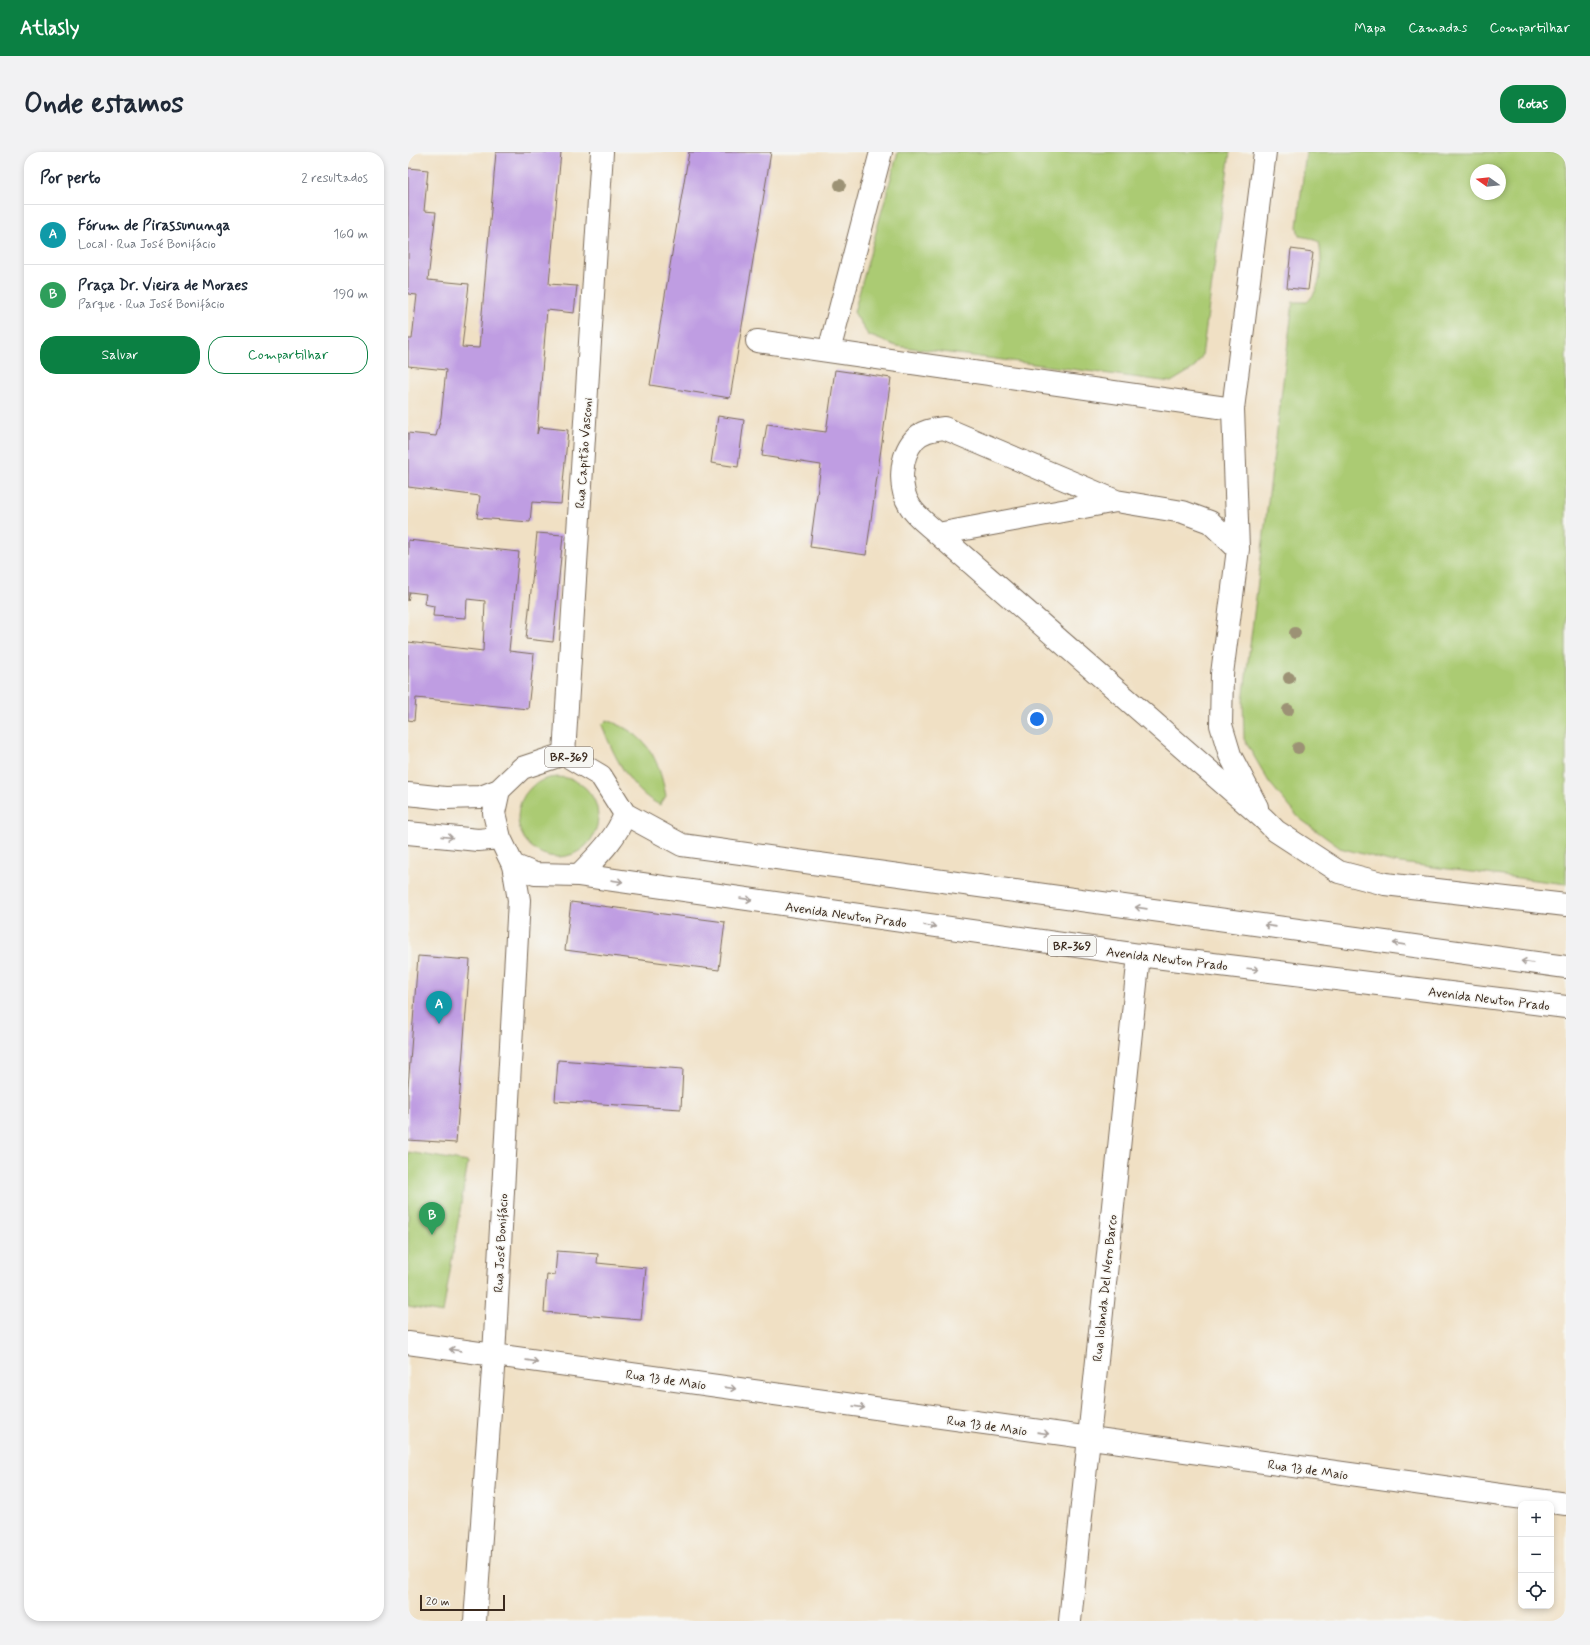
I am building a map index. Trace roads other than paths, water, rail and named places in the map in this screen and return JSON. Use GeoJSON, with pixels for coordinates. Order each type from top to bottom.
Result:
{"type":"FeatureCollection","features":[{"type":"Feature","properties":{"kind":"street","name":"Rua Capitão Vasconi"},"geometry":{"type":"LineString","coordinates":[[564,754],[602,152]]}},
{"type":"Feature","properties":{"kind":"street"},"geometry":{"type":"LineString","coordinates":[[829,351],[882,152]]}},
{"type":"Feature","properties":{"kind":"street"},"geometry":{"type":"LineString","coordinates":[[1263,818],[1230,755],[1221,725],[1222,674],[1238,549],[1233,409],[1265,152]]}},
{"type":"Feature","properties":{"kind":"street"},"geometry":{"type":"LineString","coordinates":[[757,341],[1233,409]]}},
{"type":"Feature","properties":{"kind":"street"},"geometry":{"type":"LineString","coordinates":[[1238,549],[1210,522],[1183,512],[1116,501],[944,428],[930,430],[914,439],[905,454],[902,473],[910,506],[938,534],[1276,831],[1339,872],[1385,884],[1566,905]]}},
{"type":"Feature","properties":{"kind":"street"},"geometry":{"type":"LineString","coordinates":[[938,534],[1116,501]]}},
{"type":"Feature","properties":{"kind":"street","name":"BR-369"},"geometry":{"type":"LineString","coordinates":[[408,794],[445,798],[481,797],[499,790],[522,768],[564,754],[601,776],[625,814],[682,845],[1566,967]]}},
{"type":"Feature","properties":{"kind":"street"},"geometry":{"type":"LineString","coordinates":[[499,790],[494,813],[500,838],[513,866]]}},
{"type":"Feature","properties":{"kind":"street"},"geometry":{"type":"LineString","coordinates":[[579,876],[610,842],[621,825],[625,814]]}},
{"type":"Feature","properties":{"kind":"street"},"geometry":{"type":"LineString","coordinates":[[408,833],[478,840],[500,838]]}},
{"type":"Feature","properties":{"kind":"street","name":"BR-369"},"geometry":{"type":"LineString","coordinates":[[513,866],[535,874],[579,876]]}},
{"type":"Feature","properties":{"kind":"street","name":"Rua José Bonifácio"},"geometry":{"type":"LineString","coordinates":[[475,1621],[494,1355],[519,900],[513,866]]}},
{"type":"Feature","properties":{"kind":"street","name":"Avenida Newton Prado"},"geometry":{"type":"LineString","coordinates":[[579,876],[1139,956],[1566,1007]]}},
{"type":"Feature","properties":{"kind":"street","name":"Rua Iolanda Del Nero Barco"},"geometry":{"type":"LineString","coordinates":[[1070,1621],[1139,956]]}},
{"type":"Feature","properties":{"kind":"street","name":"Rua 13 de Maio"},"geometry":{"type":"LineString","coordinates":[[408,1343],[1088,1439],[1566,1504]]}},
{"type":"Feature","properties":{"kind":"place","name":"Fórum de Pirassununga"},"geometry":{"type":"Point","coordinates":[439,1024]}},
{"type":"Feature","properties":{"kind":"place","name":"Praça Dr. Vieira de Moraes"},"geometry":{"type":"Point","coordinates":[432,1235]}}]}
